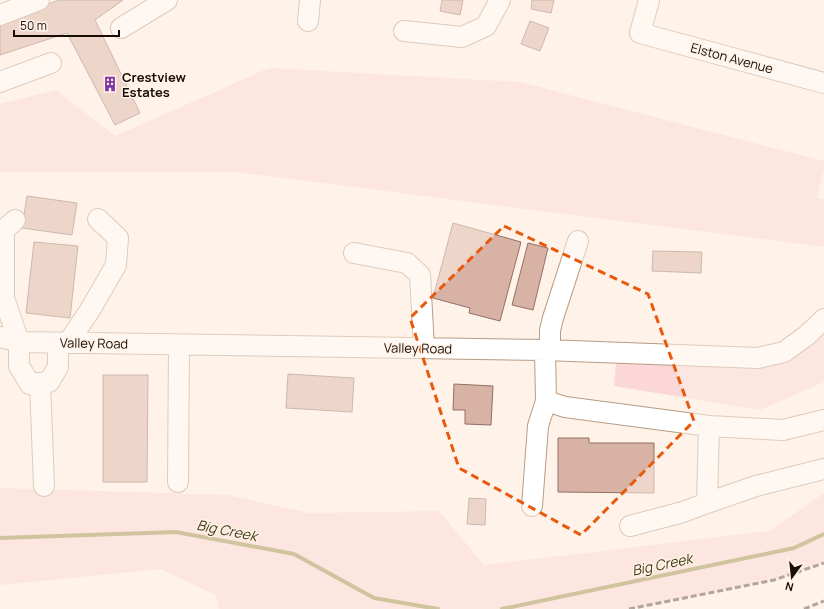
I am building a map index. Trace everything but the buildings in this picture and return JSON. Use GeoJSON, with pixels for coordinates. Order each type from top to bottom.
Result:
{"type":"FeatureCollection","features":[{"type":"Feature","properties":{"kind":"street"},"geometry":{"type":"LineString","coordinates":[[0,15],[39,0]]}},
{"type":"Feature","properties":{"kind":"street"},"geometry":{"type":"LineString","coordinates":[[121,28],[167,0]]}},
{"type":"Feature","properties":{"kind":"street"},"geometry":{"type":"LineString","coordinates":[[308,21],[310,0]]}},
{"type":"Feature","properties":{"kind":"street"},"geometry":{"type":"LineString","coordinates":[[404,31],[462,37],[486,26],[500,0]]}},
{"type":"Feature","properties":{"kind":"street","name":"Elston Avenue"},"geometry":{"type":"LineString","coordinates":[[648,0],[640,33],[824,83]]}},
{"type":"Feature","properties":{"kind":"street"},"geometry":{"type":"LineString","coordinates":[[0,82],[51,63]]}},
{"type":"Feature","properties":{"kind":"street"},"geometry":{"type":"LineString","coordinates":[[15,220],[4,230],[4,298],[19,342],[19,366],[30,384],[49,382],[58,367],[63,343],[90,310],[116,265],[118,238],[98,219]]}},
{"type":"Feature","properties":{"kind":"street"},"geometry":{"type":"LineString","coordinates":[[532,506],[538,426],[546,401],[547,350],[550,330],[578,241]]}},
{"type":"Feature","properties":{"kind":"street"},"geometry":{"type":"LineString","coordinates":[[354,253],[407,263],[420,276],[424,348]]}},
{"type":"Feature","properties":{"kind":"street","name":"Valley Road"},"geometry":{"type":"LineString","coordinates":[[0,337],[19,342],[547,350],[758,358],[784,352],[806,336],[824,319]]}},
{"type":"Feature","properties":{"kind":"street"},"geometry":{"type":"LineString","coordinates":[[178,482],[179,345]]}},
{"type":"Feature","properties":{"kind":"street"},"geometry":{"type":"LineString","coordinates":[[40,383],[44,486]]}},
{"type":"Feature","properties":{"kind":"street"},"geometry":{"type":"LineString","coordinates":[[546,401],[565,407],[709,426],[783,430],[824,420]]}},
{"type":"Feature","properties":{"kind":"street"},"geometry":{"type":"LineString","coordinates":[[707,502],[709,426]]}},
{"type":"Feature","properties":{"kind":"street"},"geometry":{"type":"LineString","coordinates":[[630,526],[682,512],[756,486],[824,469]]}},
{"type":"Feature","properties":{"kind":"highlighted area"},"geometry":{"type":"Polygon","coordinates":[[[504,226],[648,294],[694,421],[581,535],[459,468],[410,318],[504,226]]]}},
{"type":"Feature","properties":{"kind":"shaded area"},"geometry":{"type":"Polygon","coordinates":[[[269,68],[520,82],[824,161],[824,170],[817,198],[824,200],[824,247],[237,172],[0,172],[0,104],[56,90],[115,136],[269,68]]]}},
{"type":"Feature","properties":{"kind":"shaded area"},"geometry":{"type":"Polygon","coordinates":[[[824,319],[824,382],[760,410],[614,386],[617,353],[759,358],[824,319]]]}},
{"type":"Feature","properties":{"kind":"shaded area"},"geometry":{"type":"Polygon","coordinates":[[[0,488],[228,495],[309,513],[439,511],[484,565],[769,531],[824,493],[824,563],[774,580],[629,609],[219,609],[216,595],[160,569],[0,585],[0,488]]]}},
{"type":"Feature","properties":{"kind":"waterway","name":"Big Creek"},"geometry":{"type":"LineString","coordinates":[[0,538],[176,532],[294,554],[374,598],[438,609]]}},
{"type":"Feature","properties":{"kind":"waterway","name":"Big Creek"},"geometry":{"type":"LineString","coordinates":[[502,609],[794,548],[824,534]]}},
{"type":"Feature","properties":{"kind":"railway"},"geometry":{"type":"LineString","coordinates":[[629,609],[774,580],[824,563]]}},
{"type":"Feature","properties":{"kind":"railway"},"geometry":{"type":"LineString","coordinates":[[804,609],[824,601]]}},
{"type":"Feature","properties":{"kind":"place","name":"Crestview Estates"},"geometry":{"type":"Point","coordinates":[110,84]}}]}
